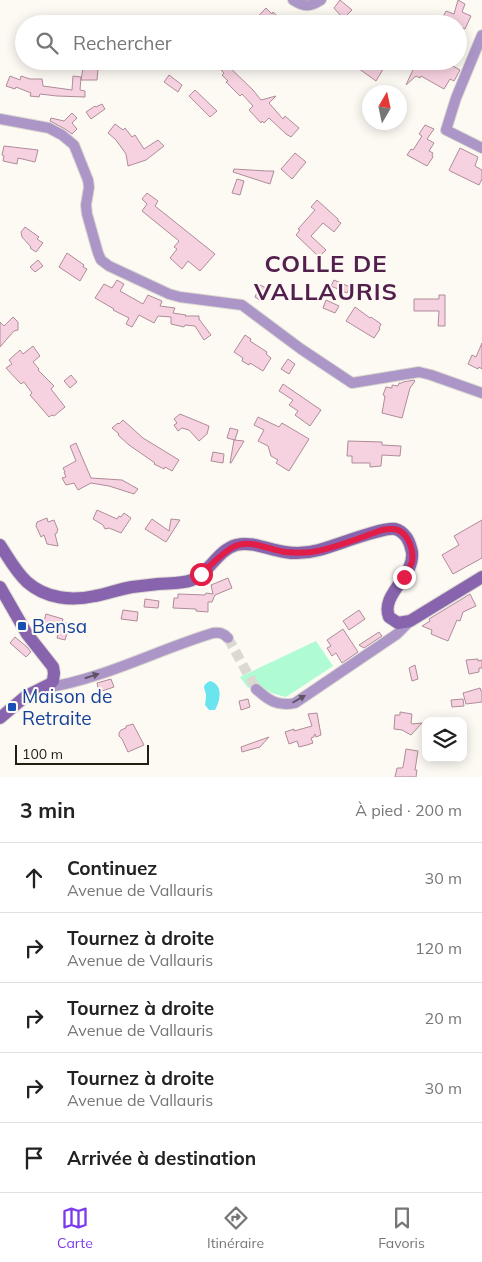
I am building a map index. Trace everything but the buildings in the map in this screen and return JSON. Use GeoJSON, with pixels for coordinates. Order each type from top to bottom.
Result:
{"type":"FeatureCollection","features":[{"type":"Feature","properties":{"kind":"main road"},"geometry":{"type":"LineString","coordinates":[[0,546],[27,582],[45,593],[60,598],[76,599],[130,587],[182,583],[193,580],[235,546],[247,544],[285,552],[312,552],[382,530],[396,529],[402,533],[410,544],[412,559],[404,577],[389,601],[387,613],[389,617],[398,623],[410,621],[482,577]]}},
{"type":"Feature","properties":{"kind":"main road"},"geometry":{"type":"LineString","coordinates":[[0,587],[26,634],[53,667],[54,673],[53,681],[50,684],[26,696],[0,718]]}},
{"type":"Feature","properties":{"kind":"street"},"geometry":{"type":"LineString","coordinates":[[293,0],[301,5],[313,5],[321,0]]}},
{"type":"Feature","properties":{"kind":"street"},"geometry":{"type":"LineString","coordinates":[[482,35],[458,91],[446,130],[482,148]]}},
{"type":"Feature","properties":{"kind":"street"},"geometry":{"type":"LineString","coordinates":[[0,119],[49,128],[62,134],[74,145],[88,180],[87,214],[98,253],[101,260],[108,266],[180,298],[242,305],[301,349],[352,383],[419,372],[482,393]]}},
{"type":"Feature","properties":{"kind":"street"},"geometry":{"type":"LineString","coordinates":[[256,689],[271,701],[280,704],[295,703],[396,634],[410,621]]}},
{"type":"Feature","properties":{"kind":"street"},"geometry":{"type":"LineString","coordinates":[[45,688],[63,685],[213,633],[220,632],[228,638]]}},
{"type":"Feature","properties":{"kind":"green space"},"geometry":{"type":"Polygon","coordinates":[[[316,641],[333,666],[286,697],[267,691],[258,683],[248,688],[240,677],[316,641]]]}},
{"type":"Feature","properties":{"kind":"water"},"geometry":{"type":"Polygon","coordinates":[[[210,681],[217,685],[220,693],[219,702],[215,710],[209,710],[205,705],[206,694],[204,687],[210,681]]]}},
{"type":"Feature","properties":{"kind":"tunnel"},"geometry":{"type":"LineString","coordinates":[[228,638],[256,689]]}},
{"type":"Feature","properties":{"kind":"place","name":"Bensa"},"geometry":{"type":"Point","coordinates":[22,626]}},
{"type":"Feature","properties":{"kind":"place","name":"Maison de Retraite"},"geometry":{"type":"Point","coordinates":[12,707]}},
{"type":"Feature","properties":{"kind":"district","name":"COLLE DE VALLAURIS"},"geometry":{"type":"Point","coordinates":[326,278]}},
{"type":"Feature","properties":{"kind":"route"},"geometry":{"type":"LineString","coordinates":[[201,574],[224,553],[235,546],[247,544],[285,552],[312,552],[382,530],[396,529],[406,537],[410,544],[412,559],[404,577]]}}]}
